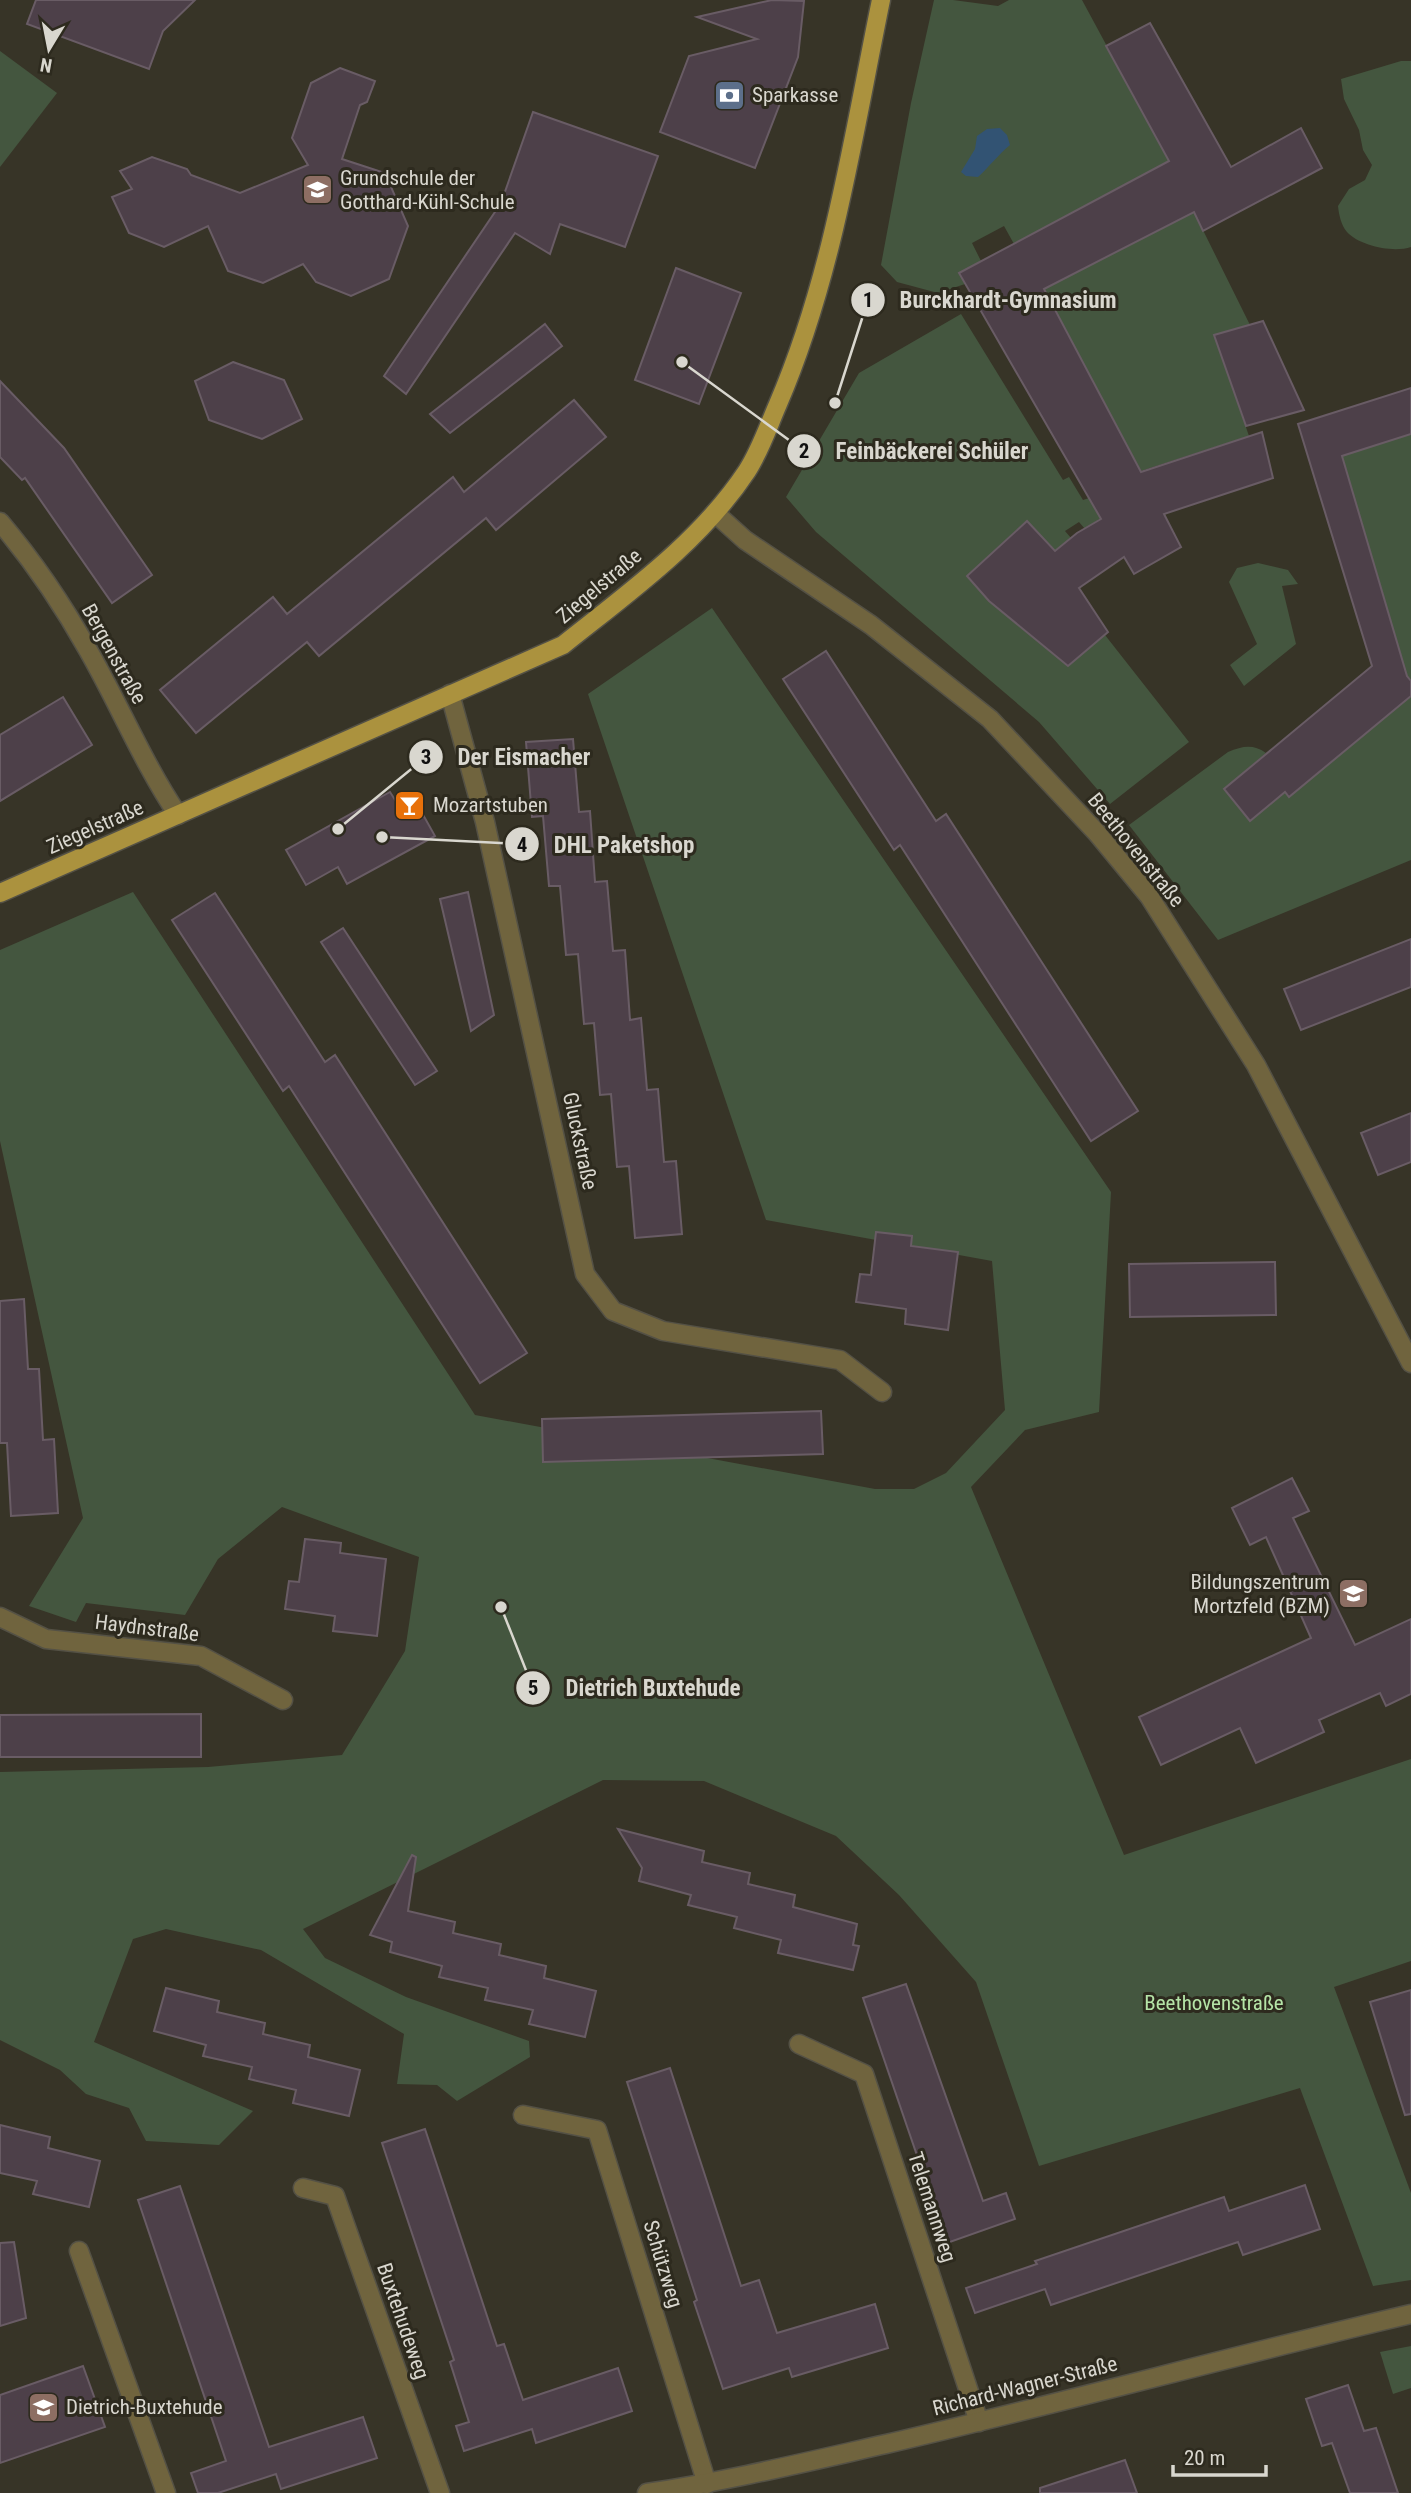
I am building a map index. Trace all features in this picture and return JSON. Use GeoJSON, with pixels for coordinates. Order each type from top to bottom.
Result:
{"type":"FeatureCollection","features":[{"type":"Feature","properties":{"kind":"main road","name":"Ziegelstraße"},"geometry":{"type":"LineString","coordinates":[[0,893],[563,645],[625,596],[694,535],[715,513],[747,471],[795,366],[818,296],[881,0]]}},
{"type":"Feature","properties":{"kind":"street","name":"Beethovenstraße"},"geometry":{"type":"LineString","coordinates":[[715,513],[745,540],[871,625],[990,719],[1097,832],[1149,896],[1262,1075],[1411,1363]]}},
{"type":"Feature","properties":{"kind":"street","name":"Bergenstraße"},"geometry":{"type":"LineString","coordinates":[[0,522],[53,593],[89,650],[156,782],[178,815]]}},
{"type":"Feature","properties":{"kind":"street","name":"Gluckstraße"},"geometry":{"type":"LineString","coordinates":[[450,694],[485,821],[585,1275],[613,1311],[663,1331],[840,1360],[882,1392]]}},
{"type":"Feature","properties":{"kind":"street","name":"Haydnstraße"},"geometry":{"type":"LineString","coordinates":[[0,1617],[46,1639],[201,1656],[283,1700]]}},
{"type":"Feature","properties":{"kind":"street","name":"Telemannweg"},"geometry":{"type":"LineString","coordinates":[[799,2044],[864,2074],[979,2422]]}},
{"type":"Feature","properties":{"kind":"street","name":"Schützweg"},"geometry":{"type":"LineString","coordinates":[[523,2115],[597,2130],[707,2484]]}},
{"type":"Feature","properties":{"kind":"street","name":"Buxtehudeweg"},"geometry":{"type":"LineString","coordinates":[[303,2188],[335,2196],[440,2493]]}},
{"type":"Feature","properties":{"kind":"street"},"geometry":{"type":"LineString","coordinates":[[79,2251],[166,2493]]}},
{"type":"Feature","properties":{"kind":"street","name":"Richard-Wagner-Straße"},"geometry":{"type":"LineString","coordinates":[[647,2493],[707,2484],[979,2422],[1411,2314]]}},
{"type":"Feature","properties":{"kind":"green space"},"geometry":{"type":"Polygon","coordinates":[[[934,0],[998,6],[1009,0],[1082,0],[1169,161],[1014,244],[1004,226],[972,243],[981,261],[965,284],[938,293],[897,282],[881,265],[911,103],[934,0]]]}},
{"type":"Feature","properties":{"kind":"green space"},"geometry":{"type":"Polygon","coordinates":[[[0,51],[57,93],[0,167],[0,51]]]}},
{"type":"Feature","properties":{"kind":"green space"},"geometry":{"type":"Polygon","coordinates":[[[1401,61],[1411,61],[1411,247],[1395,249],[1360,241],[1347,232],[1341,220],[1338,206],[1349,189],[1365,180],[1372,165],[1363,150],[1359,130],[1344,99],[1341,79],[1401,61]]]}},
{"type":"Feature","properties":{"kind":"green space"},"geometry":{"type":"Polygon","coordinates":[[[1194,212],[1250,325],[1214,335],[1249,436],[1141,471],[1044,289],[1194,212]]]}},
{"type":"Feature","properties":{"kind":"green space"},"geometry":{"type":"Polygon","coordinates":[[[961,314],[1063,480],[1069,477],[1083,500],[1089,498],[1101,518],[1085,529],[1079,522],[1065,531],[1071,538],[1054,552],[1026,521],[967,576],[989,601],[1068,666],[1105,635],[1189,742],[1110,804],[1039,722],[816,532],[786,497],[859,373],[961,314]]]}},
{"type":"Feature","properties":{"kind":"green space"},"geometry":{"type":"Polygon","coordinates":[[[1411,434],[1411,681],[1386,654],[1398,646],[1342,456],[1411,434]]]}},
{"type":"Feature","properties":{"kind":"green space"},"geometry":{"type":"Polygon","coordinates":[[[1258,563],[1288,570],[1298,584],[1282,586],[1296,644],[1244,686],[1230,665],[1257,644],[1229,582],[1237,568],[1258,563]]]}},
{"type":"Feature","properties":{"kind":"green space"},"geometry":{"type":"Polygon","coordinates":[[[712,608],[1111,1192],[1099,1412],[1025,1430],[971,1487],[1124,1855],[1411,1759],[1411,1961],[1334,1987],[1411,2193],[1411,2280],[1373,2286],[1300,2088],[1039,2166],[976,1982],[899,1895],[836,1836],[704,1781],[603,1780],[303,1929],[325,1958],[406,1997],[529,2041],[530,2057],[457,2101],[437,2085],[397,2084],[404,2034],[261,1950],[166,1929],[133,1939],[94,2042],[253,2111],[219,2145],[146,2141],[129,2108],[86,2094],[60,2070],[0,2040],[0,1772],[208,1767],[342,1755],[405,1651],[419,1557],[282,1507],[218,1559],[185,1615],[86,1603],[76,1622],[29,1606],[83,1518],[0,1141],[0,950],[133,892],[475,1415],[875,1489],[914,1489],[946,1473],[1005,1410],[992,1261],[766,1220],[588,694],[712,608]]]}},
{"type":"Feature","properties":{"kind":"green space"},"geometry":{"type":"Polygon","coordinates":[[[1411,696],[1411,860],[1218,940],[1129,825],[1228,752],[1248,747],[1266,753],[1224,789],[1250,820],[1285,792],[1289,796],[1411,696]]]}},
{"type":"Feature","properties":{"kind":"green space"},"geometry":{"type":"Polygon","coordinates":[[[1411,2346],[1411,2388],[1393,2394],[1380,2352],[1411,2346]]]}},
{"type":"Feature","properties":{"kind":"water"},"geometry":{"type":"Polygon","coordinates":[[[1000,128],[1007,135],[1010,145],[978,177],[966,176],[961,172],[975,149],[977,136],[987,129],[1000,128]]]}},
{"type":"Feature","properties":{"kind":"building"},"geometry":{"type":"Polygon","coordinates":[[[36,0],[195,0],[163,31],[149,69],[27,24],[36,0]]]}},
{"type":"Feature","properties":{"kind":"building","name":"Sparkasse"},"geometry":{"type":"Polygon","coordinates":[[[772,0],[804,1],[798,57],[755,168],[660,132],[689,56],[757,39],[697,17],[772,0]]]}},
{"type":"Feature","properties":{"kind":"building"},"geometry":{"type":"Polygon","coordinates":[[[1150,23],[1231,167],[1301,128],[1322,168],[1203,231],[1194,212],[1044,289],[1141,472],[1262,432],[1273,478],[1164,514],[1181,547],[1134,574],[1124,557],[1079,588],[1108,632],[1068,666],[989,601],[967,576],[1027,521],[1055,551],[1077,533],[1101,519],[959,273],[1169,161],[1106,46],[1150,23]]]}},
{"type":"Feature","properties":{"kind":"building"},"geometry":{"type":"Polygon","coordinates":[[[340,68],[375,81],[367,102],[360,105],[342,159],[385,173],[408,226],[389,279],[351,296],[316,282],[303,264],[263,283],[228,271],[208,226],[164,247],[129,233],[112,197],[132,189],[120,171],[152,157],[187,169],[191,175],[240,193],[308,165],[292,138],[311,83],[340,68]]]}},
{"type":"Feature","properties":{"kind":"building"},"geometry":{"type":"Polygon","coordinates":[[[533,112],[658,156],[625,247],[560,224],[550,254],[515,233],[406,394],[384,376],[501,203],[533,112]]]}},
{"type":"Feature","properties":{"kind":"building"},"geometry":{"type":"Polygon","coordinates":[[[676,268],[741,293],[699,404],[635,380],[676,268]]]}},
{"type":"Feature","properties":{"kind":"building"},"geometry":{"type":"Polygon","coordinates":[[[1263,321],[1304,410],[1246,426],[1214,335],[1263,321]]]}},
{"type":"Feature","properties":{"kind":"building"},"geometry":{"type":"Polygon","coordinates":[[[545,324],[562,346],[450,433],[430,414],[545,324]]]}},
{"type":"Feature","properties":{"kind":"building"},"geometry":{"type":"Polygon","coordinates":[[[233,362],[284,380],[302,419],[262,439],[209,420],[195,381],[233,362]]]}},
{"type":"Feature","properties":{"kind":"building"},"geometry":{"type":"Polygon","coordinates":[[[0,381],[64,448],[152,575],[112,603],[25,478],[22,480],[0,457],[0,381]]]}},
{"type":"Feature","properties":{"kind":"building"},"geometry":{"type":"Polygon","coordinates":[[[1411,388],[1411,434],[1342,456],[1407,676],[1411,681],[1411,696],[1289,797],[1285,792],[1250,821],[1224,789],[1372,666],[1298,424],[1411,388]]]}},
{"type":"Feature","properties":{"kind":"building"},"geometry":{"type":"Polygon","coordinates":[[[574,400],[606,437],[496,530],[486,518],[319,656],[307,642],[196,733],[160,690],[273,597],[287,614],[453,477],[464,492],[574,400]]]}},
{"type":"Feature","properties":{"kind":"building"},"geometry":{"type":"Polygon","coordinates":[[[826,651],[936,821],[946,814],[1138,1111],[1091,1141],[900,845],[894,850],[783,679],[826,651]]]}},
{"type":"Feature","properties":{"kind":"building"},"geometry":{"type":"Polygon","coordinates":[[[63,697],[92,745],[0,801],[0,735],[63,697]]]}},
{"type":"Feature","properties":{"kind":"building"},"geometry":{"type":"Polygon","coordinates":[[[573,739],[579,812],[590,811],[595,882],[607,881],[613,951],[625,950],[630,1020],[641,1018],[647,1090],[658,1089],[664,1162],[676,1161],[682,1234],[635,1238],[629,1166],[617,1167],[611,1094],[600,1095],[594,1023],[584,1024],[578,954],[566,955],[560,886],[549,886],[543,816],[532,817],[526,742],[573,739]]]}},
{"type":"Feature","properties":{"kind":"building"},"geometry":{"type":"Polygon","coordinates":[[[390,792],[397,803],[412,795],[435,836],[347,884],[338,867],[306,885],[286,850],[390,792]]]}},
{"type":"Feature","properties":{"kind":"building"},"geometry":{"type":"Polygon","coordinates":[[[468,892],[494,1015],[471,1031],[440,899],[468,892]]]}},
{"type":"Feature","properties":{"kind":"building"},"geometry":{"type":"Polygon","coordinates":[[[215,893],[325,1062],[335,1055],[527,1353],[480,1383],[289,1086],[283,1091],[172,920],[215,893]]]}},
{"type":"Feature","properties":{"kind":"building"},"geometry":{"type":"Polygon","coordinates":[[[343,928],[437,1071],[415,1085],[321,942],[343,928]]]}},
{"type":"Feature","properties":{"kind":"building"},"geometry":{"type":"Polygon","coordinates":[[[1411,939],[1411,987],[1301,1030],[1284,989],[1411,939]]]}},
{"type":"Feature","properties":{"kind":"building"},"geometry":{"type":"Polygon","coordinates":[[[1411,1113],[1411,1162],[1378,1175],[1361,1133],[1411,1113]]]}},
{"type":"Feature","properties":{"kind":"building"},"geometry":{"type":"Polygon","coordinates":[[[876,1232],[912,1236],[911,1246],[958,1252],[948,1330],[905,1324],[906,1309],[856,1302],[860,1274],[871,1275],[876,1232]]]}},
{"type":"Feature","properties":{"kind":"building"},"geometry":{"type":"Polygon","coordinates":[[[1275,1262],[1276,1315],[1130,1317],[1129,1264],[1275,1262]]]}},
{"type":"Feature","properties":{"kind":"building"},"geometry":{"type":"Polygon","coordinates":[[[24,1299],[28,1369],[39,1369],[43,1440],[54,1439],[58,1513],[11,1516],[7,1443],[0,1443],[0,1301],[24,1299]]]}},
{"type":"Feature","properties":{"kind":"building"},"geometry":{"type":"Polygon","coordinates":[[[821,1411],[823,1454],[543,1462],[542,1419],[821,1411]]]}},
{"type":"Feature","properties":{"kind":"building"},"geometry":{"type":"Polygon","coordinates":[[[1292,1478],[1309,1511],[1293,1518],[1355,1645],[1411,1619],[1411,1694],[1386,1706],[1380,1693],[1319,1720],[1324,1732],[1256,1763],[1240,1728],[1161,1765],[1139,1717],[1311,1638],[1266,1537],[1250,1545],[1232,1508],[1292,1478]]]}},
{"type":"Feature","properties":{"kind":"building"},"geometry":{"type":"Polygon","coordinates":[[[305,1539],[341,1543],[340,1553],[386,1559],[377,1636],[333,1631],[335,1616],[285,1609],[289,1581],[299,1582],[305,1539]]]}},
{"type":"Feature","properties":{"kind":"building"},"geometry":{"type":"Polygon","coordinates":[[[201,1714],[201,1757],[0,1757],[0,1715],[201,1714]]]}},
{"type":"Feature","properties":{"kind":"building"},"geometry":{"type":"Polygon","coordinates":[[[618,1829],[704,1851],[702,1862],[750,1873],[748,1884],[795,1895],[793,1907],[857,1924],[853,1945],[859,1946],[853,1970],[778,1953],[781,1940],[734,1928],[737,1917],[688,1905],[691,1895],[639,1881],[642,1868],[618,1829]]]}},
{"type":"Feature","properties":{"kind":"building"},"geometry":{"type":"Polygon","coordinates":[[[412,1855],[416,1857],[408,1911],[455,1922],[453,1933],[501,1944],[499,1955],[546,1966],[544,1978],[596,1991],[585,2037],[529,2024],[533,2010],[485,2000],[488,1988],[439,1977],[442,1966],[390,1952],[392,1942],[370,1935],[412,1855]]]}},
{"type":"Feature","properties":{"kind":"building"},"geometry":{"type":"Polygon","coordinates":[[[906,1984],[983,2201],[1006,2193],[1015,2219],[947,2243],[863,1998],[906,1984]]]}},
{"type":"Feature","properties":{"kind":"building"},"geometry":{"type":"Polygon","coordinates":[[[166,1988],[219,2001],[217,2012],[265,2023],[263,2034],[310,2045],[308,2057],[360,2070],[349,2116],[293,2103],[296,2090],[249,2079],[252,2067],[203,2056],[206,2045],[154,2031],[166,1988]]]}},
{"type":"Feature","properties":{"kind":"building"},"geometry":{"type":"Polygon","coordinates":[[[1411,1990],[1411,2114],[1405,2115],[1370,2002],[1411,1990]]]}},
{"type":"Feature","properties":{"kind":"building"},"geometry":{"type":"Polygon","coordinates":[[[670,2068],[741,2286],[759,2280],[777,2333],[875,2304],[888,2348],[792,2377],[789,2368],[723,2389],[627,2082],[670,2068]]]}},
{"type":"Feature","properties":{"kind":"building"},"geometry":{"type":"Polygon","coordinates":[[[0,2125],[50,2137],[48,2148],[100,2161],[89,2207],[33,2194],[37,2181],[0,2173],[0,2125]]]}},
{"type":"Feature","properties":{"kind":"building"},"geometry":{"type":"Polygon","coordinates":[[[425,2129],[497,2346],[504,2344],[523,2400],[618,2368],[632,2411],[536,2443],[532,2429],[464,2451],[456,2426],[469,2422],[450,2362],[454,2360],[382,2143],[425,2129]]]}},
{"type":"Feature","properties":{"kind":"building"},"geometry":{"type":"Polygon","coordinates":[[[1305,2185],[1320,2229],[1243,2255],[1238,2242],[1051,2305],[1045,2289],[975,2313],[966,2288],[1037,2264],[1035,2261],[1224,2197],[1229,2211],[1305,2185]]]}},
{"type":"Feature","properties":{"kind":"building"},"geometry":{"type":"Polygon","coordinates":[[[180,2186],[269,2447],[363,2417],[377,2458],[281,2489],[276,2474],[218,2493],[198,2493],[191,2473],[226,2461],[138,2200],[180,2186]]]}},
{"type":"Feature","properties":{"kind":"building"},"geometry":{"type":"Polygon","coordinates":[[[14,2242],[26,2318],[0,2326],[0,2243],[14,2242]]]}},
{"type":"Feature","properties":{"kind":"building"},"geometry":{"type":"Polygon","coordinates":[[[83,2366],[105,2427],[0,2463],[0,2395],[83,2366]]]}},
{"type":"Feature","properties":{"kind":"building"},"geometry":{"type":"Polygon","coordinates":[[[1348,2385],[1364,2431],[1376,2428],[1398,2493],[1350,2493],[1332,2443],[1322,2446],[1306,2399],[1348,2385]]]}},
{"type":"Feature","properties":{"kind":"building"},"geometry":{"type":"Polygon","coordinates":[[[1125,2460],[1137,2493],[1040,2493],[1040,2488],[1125,2460]]]}},
{"type":"Feature","properties":{"kind":"place","name":"Sparkasse"},"geometry":{"type":"Point","coordinates":[729,95]}},
{"type":"Feature","properties":{"kind":"place","name":"Grundschule der Gotthard-Kühl-Schule"},"geometry":{"type":"Point","coordinates":[317,190]}},
{"type":"Feature","properties":{"kind":"place","name":"Feinbäckerei Schüler"},"geometry":{"type":"Point","coordinates":[682,362]}},
{"type":"Feature","properties":{"kind":"place","name":"Burckhardt-Gymnasium"},"geometry":{"type":"Point","coordinates":[835,403]}},
{"type":"Feature","properties":{"kind":"place","name":"Mozartstuben"},"geometry":{"type":"Point","coordinates":[410,805]}},
{"type":"Feature","properties":{"kind":"place","name":"Der Eismacher"},"geometry":{"type":"Point","coordinates":[338,829]}},
{"type":"Feature","properties":{"kind":"place","name":"DHL Paketshop"},"geometry":{"type":"Point","coordinates":[382,837]}},
{"type":"Feature","properties":{"kind":"place","name":"Bildungszentrum Mortzfeld (BZM)"},"geometry":{"type":"Point","coordinates":[1353,1594]}},
{"type":"Feature","properties":{"kind":"place","name":"Dietrich Buxtehude"},"geometry":{"type":"Point","coordinates":[501,1607]}},
{"type":"Feature","properties":{"kind":"place","name":"Dietrich-Buxtehude"},"geometry":{"type":"Point","coordinates":[43,2407]}}]}
